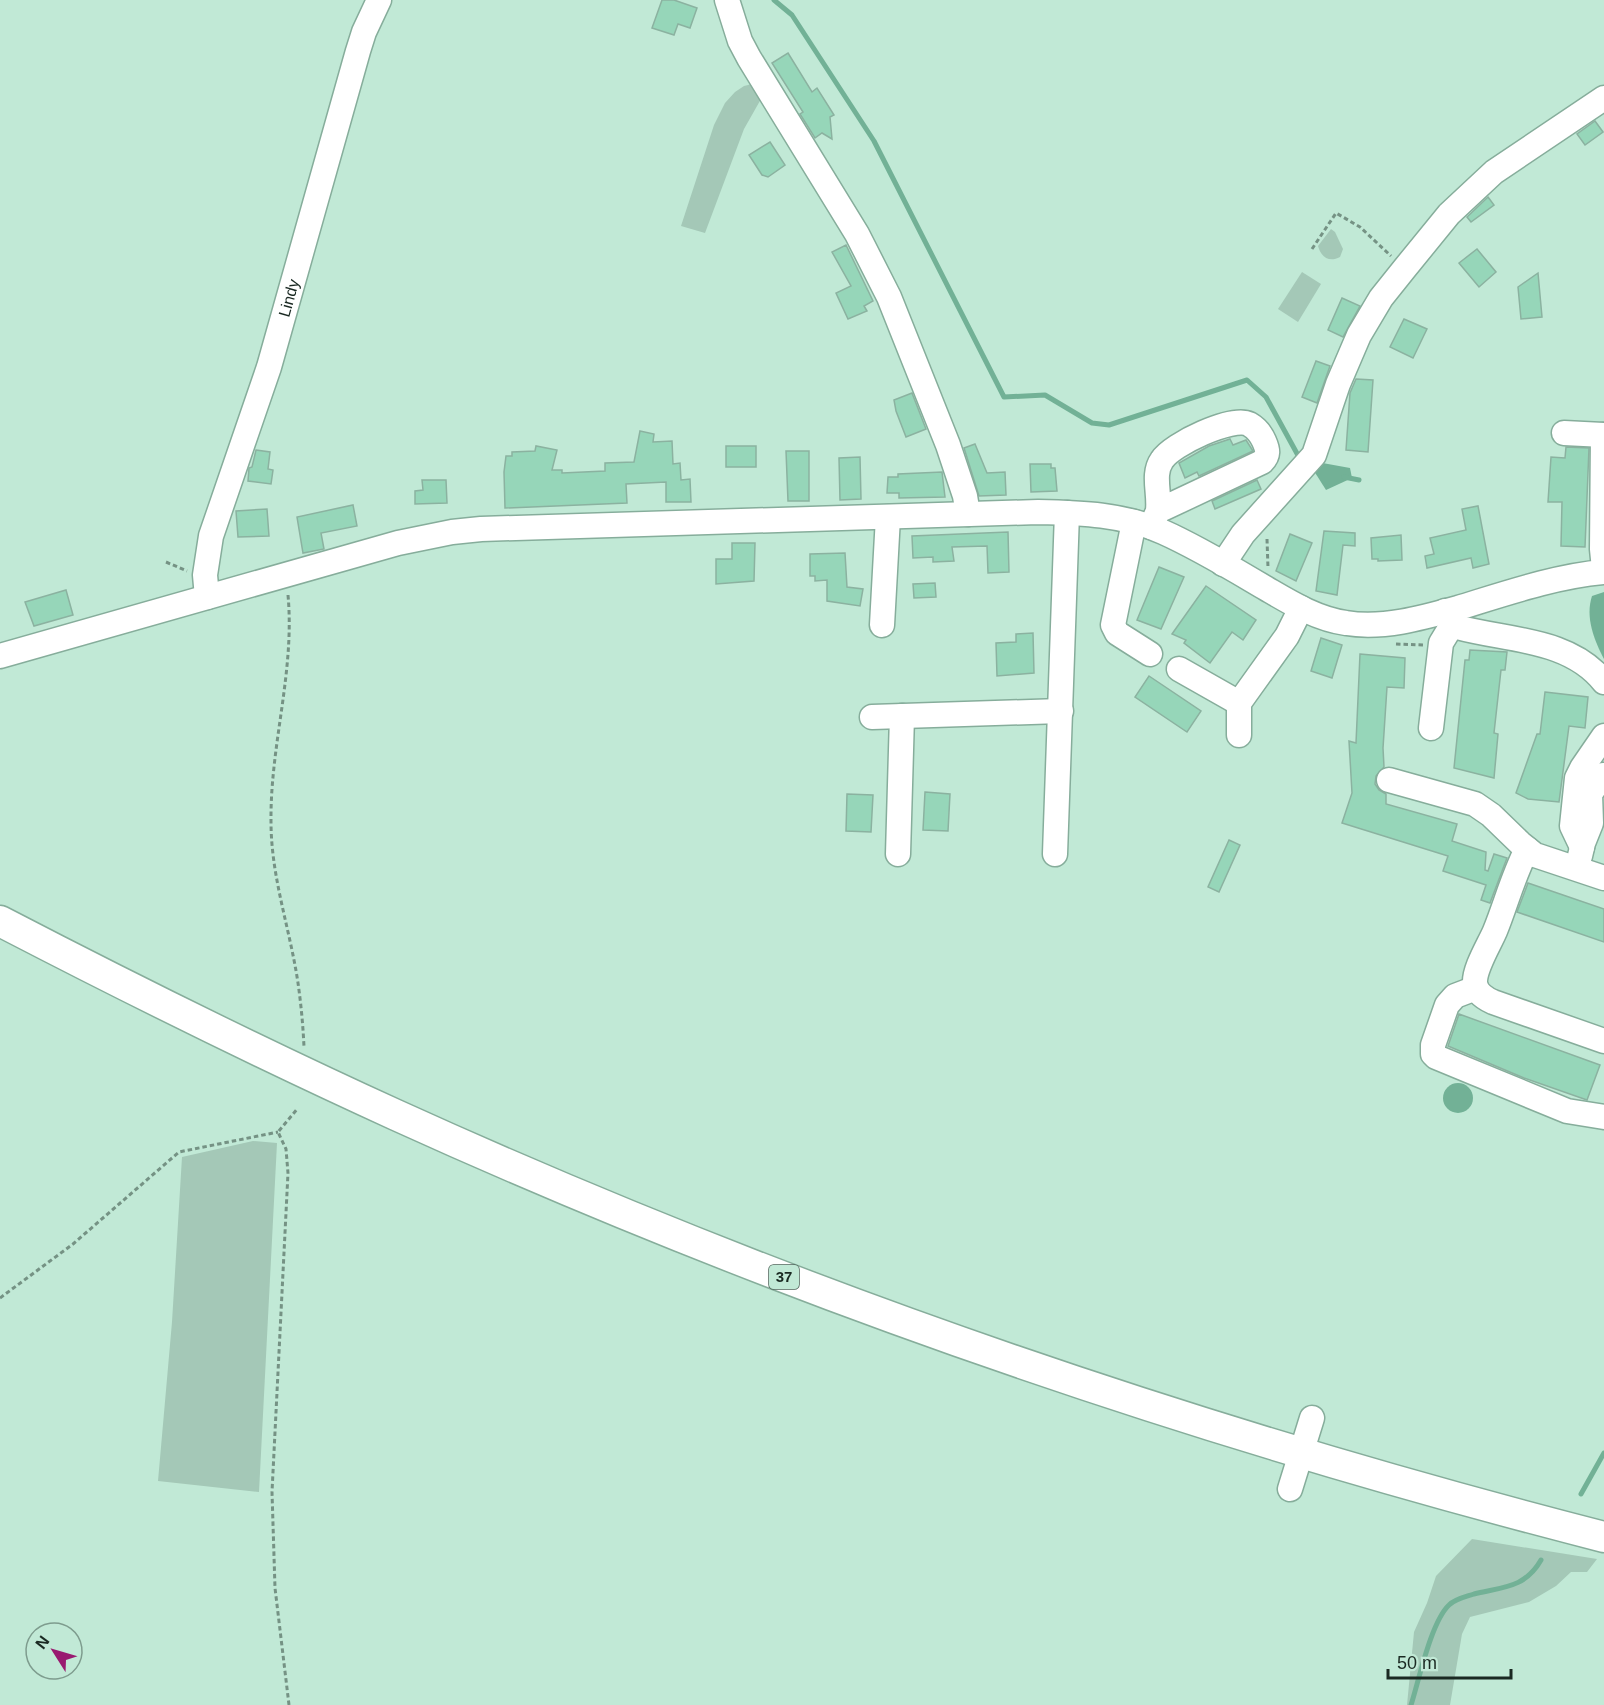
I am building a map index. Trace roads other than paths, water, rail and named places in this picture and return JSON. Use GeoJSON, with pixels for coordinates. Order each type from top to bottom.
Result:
{"type":"FeatureCollection","features":[{"type":"Feature","properties":{"kind":"main road","name":"37"},"geometry":{"type":"LineString","coordinates":[[0,921],[155,1001],[400,1117],[680,1236],[822,1292],[1026,1365],[1301,1453],[1604,1538]]}},
{"type":"Feature","properties":{"kind":"street","name":"Lindy"},"geometry":{"type":"LineString","coordinates":[[207,597],[205,575],[210,536],[259,400],[358,51],[379,0]]}},
{"type":"Feature","properties":{"kind":"street"},"geometry":{"type":"LineString","coordinates":[[727,0],[748,58],[857,234],[889,297],[948,445],[965,496],[968,514]]}},
{"type":"Feature","properties":{"kind":"street"},"geometry":{"type":"LineString","coordinates":[[1222,564],[1243,534],[1307,463],[1322,434],[1338,384],[1359,335],[1376,305],[1449,214],[1494,171],[1604,98]]}},
{"type":"Feature","properties":{"kind":"street"},"geometry":{"type":"LineString","coordinates":[[1148,520],[1192,488],[1262,462],[1268,450],[1259,432],[1244,423],[1221,426],[1171,450],[1147,471],[1148,520],[1113,625],[1122,637],[1150,654]]}},
{"type":"Feature","properties":{"kind":"street"},"geometry":{"type":"LineString","coordinates":[[0,656],[408,541],[481,529],[888,516],[1066,513],[1148,520],[1301,608],[1330,619],[1357,624],[1386,624],[1449,618],[1572,577],[1604,570],[1602,549],[1604,435],[1564,433]]}},
{"type":"Feature","properties":{"kind":"street"},"geometry":{"type":"LineString","coordinates":[[1055,854],[1066,513]]}},
{"type":"Feature","properties":{"kind":"street"},"geometry":{"type":"LineString","coordinates":[[882,625],[888,516]]}},
{"type":"Feature","properties":{"kind":"street"},"geometry":{"type":"LineString","coordinates":[[1239,735],[1239,703],[1287,636],[1301,608]]}},
{"type":"Feature","properties":{"kind":"street"},"geometry":{"type":"LineString","coordinates":[[1449,618],[1464,629],[1565,651],[1587,664],[1604,682]]}},
{"type":"Feature","properties":{"kind":"street"},"geometry":{"type":"LineString","coordinates":[[1431,728],[1440,645],[1449,618]]}},
{"type":"Feature","properties":{"kind":"street"},"geometry":{"type":"LineString","coordinates":[[1179,669],[1239,703]]}},
{"type":"Feature","properties":{"kind":"street"},"geometry":{"type":"LineString","coordinates":[[872,717],[1061,711]]}},
{"type":"Feature","properties":{"kind":"street"},"geometry":{"type":"LineString","coordinates":[[898,854],[902,716]]}},
{"type":"Feature","properties":{"kind":"street"},"geometry":{"type":"LineString","coordinates":[[1579,858],[1572,826],[1582,800],[1577,778],[1598,770],[1604,736]]}},
{"type":"Feature","properties":{"kind":"street"},"geometry":{"type":"LineString","coordinates":[[1389,780],[1475,804],[1491,815],[1527,849],[1543,858],[1579,858],[1604,878]]}},
{"type":"Feature","properties":{"kind":"street"},"geometry":{"type":"LineString","coordinates":[[1527,849],[1476,974],[1476,988],[1481,996],[1492,1002],[1604,1041]]}},
{"type":"Feature","properties":{"kind":"street"},"geometry":{"type":"LineString","coordinates":[[1476,988],[1455,996],[1447,1005],[1433,1045],[1433,1054],[1568,1111],[1604,1118]]}},
{"type":"Feature","properties":{"kind":"street"},"geometry":{"type":"LineString","coordinates":[[1290,1489],[1312,1418]]}},
{"type":"Feature","properties":{"kind":"waterway"},"geometry":{"type":"LineString","coordinates":[[774,0],[792,15],[874,141],[1004,397],[1045,395],[1092,423],[1109,425],[1247,380],[1266,397],[1300,459]]}},
{"type":"Feature","properties":{"kind":"waterway"},"geometry":{"type":"LineString","coordinates":[[1344,477],[1359,480]]}},
{"type":"Feature","properties":{"kind":"waterway"},"geometry":{"type":"LineString","coordinates":[[1581,1494],[1604,1453]]}},
{"type":"Feature","properties":{"kind":"waterway"},"geometry":{"type":"LineString","coordinates":[[1411,1705],[1431,1638],[1449,1605],[1464,1597],[1512,1585],[1528,1576],[1541,1560]]}}]}
